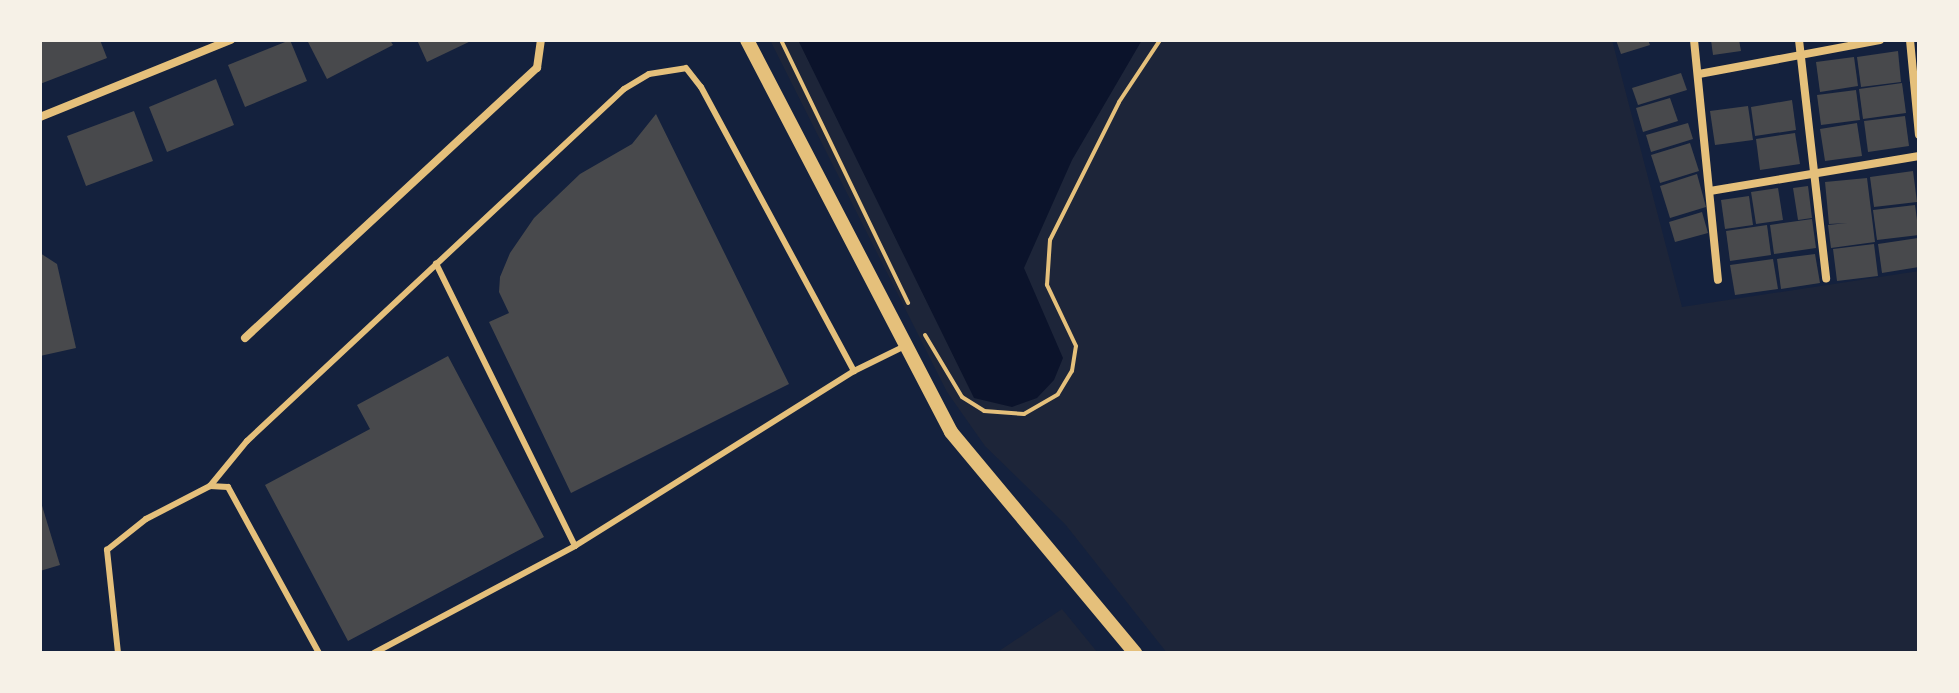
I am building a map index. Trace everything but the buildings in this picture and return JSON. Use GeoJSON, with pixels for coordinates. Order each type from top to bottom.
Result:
{"type":"FeatureCollection","features":[{"type":"Feature","properties":{"kind":"street"},"geometry":{"type":"LineString","coordinates":[[40,117],[231,40]]}},
{"type":"Feature","properties":{"kind":"street"},"geometry":{"type":"LineString","coordinates":[[245,338],[537,68],[541,40]]}},
{"type":"Feature","properties":{"kind":"street"},"geometry":{"type":"LineString","coordinates":[[747,40],[951,432],[1135,653]]}},
{"type":"Feature","properties":{"kind":"street"},"geometry":{"type":"LineString","coordinates":[[1694,40],[1718,280]]}},
{"type":"Feature","properties":{"kind":"street"},"geometry":{"type":"LineString","coordinates":[[1799,40],[1826,278]]}},
{"type":"Feature","properties":{"kind":"street"},"geometry":{"type":"LineString","coordinates":[[1699,74],[1880,40]]}},
{"type":"Feature","properties":{"kind":"street"},"geometry":{"type":"LineString","coordinates":[[1910,40],[1919,135]]}},
{"type":"Feature","properties":{"kind":"street"},"geometry":{"type":"LineString","coordinates":[[1710,191],[1814,171],[1919,156]]}},
{"type":"Feature","properties":{"kind":"lane"},"geometry":{"type":"LineString","coordinates":[[118,653],[107,550],[146,519],[210,486],[247,441],[436,263],[624,89],[649,74],[686,68],[701,87],[854,371]]}},
{"type":"Feature","properties":{"kind":"lane"},"geometry":{"type":"LineString","coordinates":[[436,263],[575,546]]}},
{"type":"Feature","properties":{"kind":"lane"},"geometry":{"type":"LineString","coordinates":[[374,653],[575,546],[854,371],[906,345]]}},
{"type":"Feature","properties":{"kind":"lane"},"geometry":{"type":"LineString","coordinates":[[210,486],[228,487],[319,653]]}},
{"type":"Feature","properties":{"kind":"path"},"geometry":{"type":"LineString","coordinates":[[781,40],[911,310]]}},
{"type":"Feature","properties":{"kind":"path"},"geometry":{"type":"LineString","coordinates":[[918,324],[962,397],[972,406],[997,415],[1024,414],[1058,394],[1072,371],[1076,346],[1047,285],[1046,254],[1096,143],[1160,40]]}},
{"type":"Feature","properties":{"kind":"shaded area"},"geometry":{"type":"Polygon","coordinates":[[[770,40],[1612,40],[1682,307],[1919,271],[1919,653],[1167,653],[1065,524],[985,446],[947,392],[770,40]]]}},
{"type":"Feature","properties":{"kind":"shaded area"},"geometry":{"type":"Polygon","coordinates":[[[798,40],[1142,40],[1072,160],[1024,268],[1063,358],[1054,380],[1037,398],[1012,407],[974,398],[798,40]]]}},
{"type":"Feature","properties":{"kind":"shaded area"},"geometry":{"type":"Polygon","coordinates":[[[1062,609],[1098,653],[996,653],[1062,609]]]}}]}
